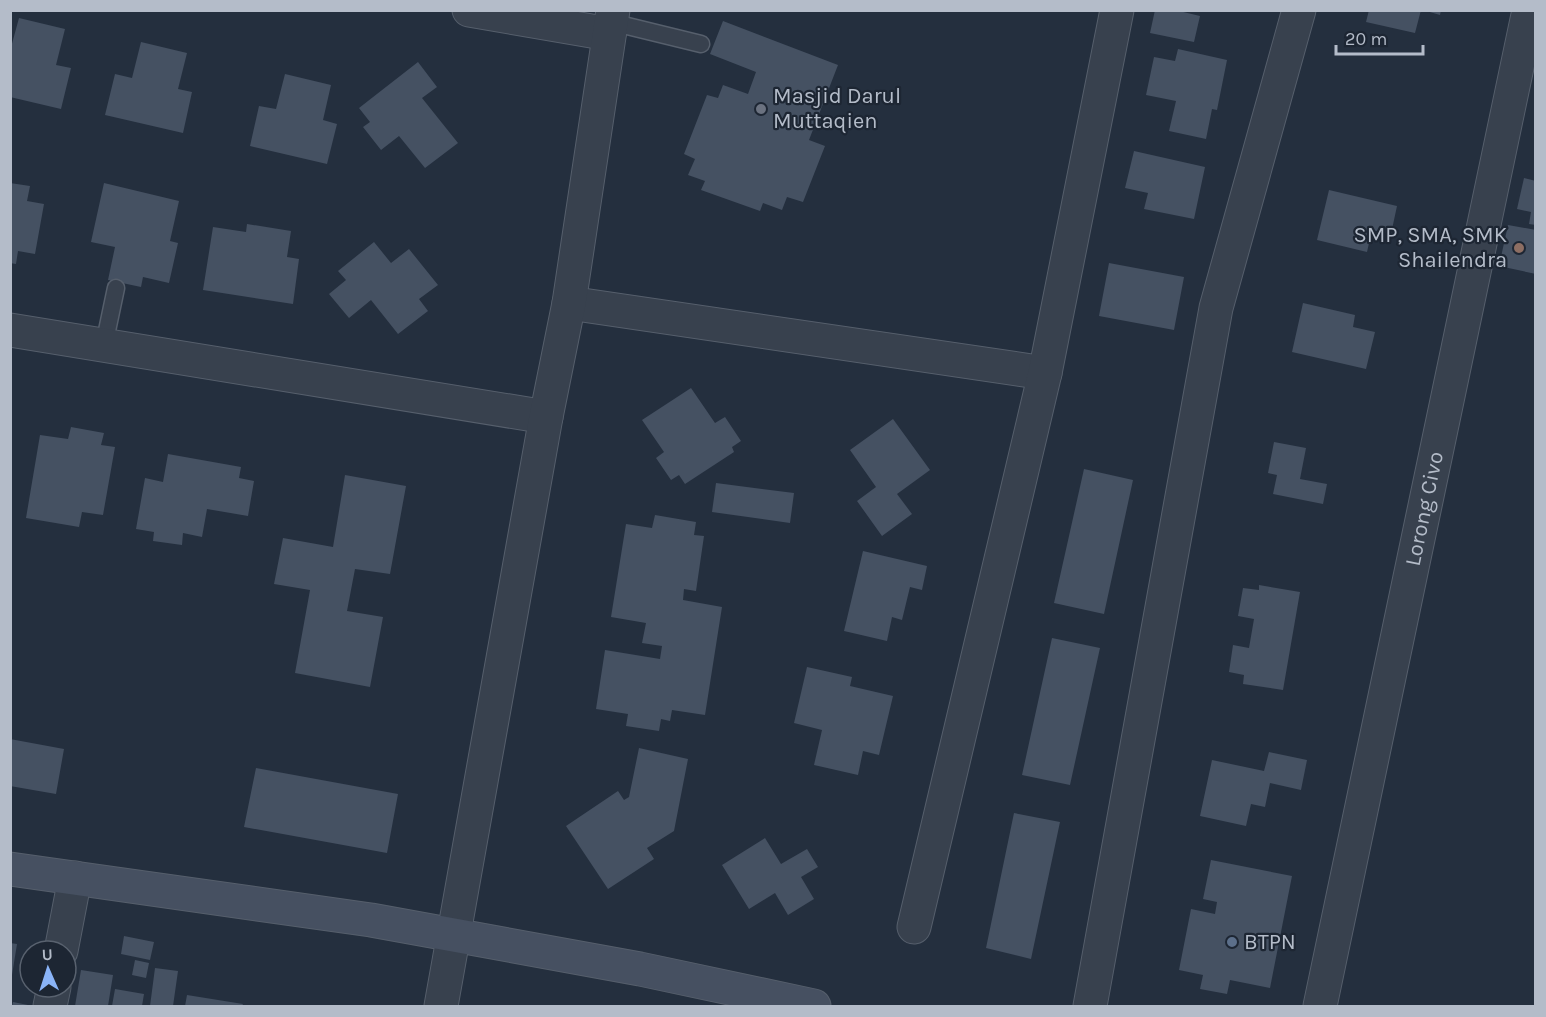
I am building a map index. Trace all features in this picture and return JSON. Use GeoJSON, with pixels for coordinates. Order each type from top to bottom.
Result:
{"type":"FeatureCollection","features":[{"type":"Feature","properties":{"kind":"main road"},"geometry":{"type":"LineString","coordinates":[[10,869],[371,920],[640,969],[814,1006]]}},
{"type":"Feature","properties":{"kind":"street"},"geometry":{"type":"LineString","coordinates":[[441,1006],[456,935],[546,417],[569,303],[611,22],[469,10]]}},
{"type":"Feature","properties":{"kind":"street"},"geometry":{"type":"LineString","coordinates":[[914,927],[1045,373],[1117,10]]}},
{"type":"Feature","properties":{"kind":"street"},"geometry":{"type":"LineString","coordinates":[[1090,1006],[1216,308],[1299,10]]}},
{"type":"Feature","properties":{"kind":"street","name":"Lorong Civo"},"geometry":{"type":"LineString","coordinates":[[1320,1006],[1529,10]]}},
{"type":"Feature","properties":{"kind":"street"},"geometry":{"type":"LineString","coordinates":[[569,303],[1045,373]]}},
{"type":"Feature","properties":{"kind":"street"},"geometry":{"type":"LineString","coordinates":[[10,330],[546,417]]}},
{"type":"Feature","properties":{"kind":"street"},"geometry":{"type":"LineString","coordinates":[[63,939],[75,878]]}},
{"type":"Feature","properties":{"kind":"lane"},"geometry":{"type":"LineString","coordinates":[[611,22],[701,44]]}},
{"type":"Feature","properties":{"kind":"lane"},"geometry":{"type":"LineString","coordinates":[[104,345],[116,288]]}},
{"type":"Feature","properties":{"kind":"building"},"geometry":{"type":"Polygon","coordinates":[[[1155,10],[1175,10],[1200,16],[1194,42],[1150,33],[1155,10]]]}},
{"type":"Feature","properties":{"kind":"building"},"geometry":{"type":"Polygon","coordinates":[[[1369,10],[1421,10],[1415,33],[1366,22],[1369,10]]]}},
{"type":"Feature","properties":{"kind":"building"},"geometry":{"type":"Polygon","coordinates":[[[1423,10],[1441,10],[1440,15],[1423,10]]]}},
{"type":"Feature","properties":{"kind":"building"},"geometry":{"type":"Polygon","coordinates":[[[19,18],[65,29],[56,65],[71,68],[61,109],[10,97],[10,51],[19,18]]]}},
{"type":"Feature","properties":{"kind":"building","name":"Masjid Darul Muttaqien"},"geometry":{"type":"Polygon","coordinates":[[[723,21],[838,65],[809,140],[825,146],[803,202],[787,197],[782,210],[763,203],[760,211],[701,190],[705,181],[688,175],[695,159],[684,154],[707,95],[718,98],[723,85],[748,94],[756,72],[710,54],[723,21]]]}},
{"type":"Feature","properties":{"kind":"building"},"geometry":{"type":"Polygon","coordinates":[[[141,42],[187,53],[178,89],[192,92],[183,133],[105,115],[115,74],[132,78],[141,42]]]}},
{"type":"Feature","properties":{"kind":"building"},"geometry":{"type":"Polygon","coordinates":[[[1178,49],[1227,60],[1217,110],[1212,109],[1206,139],[1169,131],[1176,101],[1146,95],[1154,57],[1175,61],[1178,49]]]}},
{"type":"Feature","properties":{"kind":"building"},"geometry":{"type":"Polygon","coordinates":[[[418,62],[437,87],[422,98],[458,143],[425,168],[399,136],[381,150],[363,127],[370,122],[359,108],[418,62]]]}},
{"type":"Feature","properties":{"kind":"building"},"geometry":{"type":"Polygon","coordinates":[[[285,74],[331,85],[323,120],[337,124],[327,164],[250,146],[259,106],[276,109],[285,74]]]}},
{"type":"Feature","properties":{"kind":"building"},"geometry":{"type":"Polygon","coordinates":[[[1134,151],[1205,167],[1194,219],[1144,209],[1148,193],[1125,188],[1134,151]]]}},
{"type":"Feature","properties":{"kind":"building","name":"SMP, SMA, SMK Shailendra"},"geometry":{"type":"Polygon","coordinates":[[[1524,178],[1536,181],[1536,225],[1529,224],[1531,212],[1517,209],[1524,178]]]}},
{"type":"Feature","properties":{"kind":"building"},"geometry":{"type":"Polygon","coordinates":[[[10,183],[30,186],[27,201],[44,204],[35,254],[18,251],[16,264],[10,263],[10,183]]]}},
{"type":"Feature","properties":{"kind":"building"},"geometry":{"type":"Polygon","coordinates":[[[104,183],[179,201],[170,241],[178,243],[169,283],[143,277],[141,287],[108,280],[115,247],[91,242],[104,183]]]}},
{"type":"Feature","properties":{"kind":"building"},"geometry":{"type":"Polygon","coordinates":[[[1329,190],[1397,206],[1391,234],[1372,230],[1367,252],[1317,240],[1329,190]]]}},
{"type":"Feature","properties":{"kind":"building"},"geometry":{"type":"Polygon","coordinates":[[[247,224],[291,231],[287,257],[299,259],[293,304],[203,290],[213,227],[246,232],[247,224]]]}},
{"type":"Feature","properties":{"kind":"building","name":"SMP, SMA, SMK Shailendra"},"geometry":{"type":"Polygon","coordinates":[[[1508,225],[1536,230],[1536,274],[1499,266],[1508,225]]]}},
{"type":"Feature","properties":{"kind":"building"},"geometry":{"type":"Polygon","coordinates":[[[374,242],[391,263],[409,249],[438,285],[419,299],[428,311],[398,334],[371,300],[349,318],[329,294],[346,280],[338,271],[374,242]]]}},
{"type":"Feature","properties":{"kind":"building"},"geometry":{"type":"Polygon","coordinates":[[[1109,263],[1184,277],[1174,330],[1099,316],[1109,263]]]}},
{"type":"Feature","properties":{"kind":"building"},"geometry":{"type":"Polygon","coordinates":[[[1303,303],[1355,315],[1353,327],[1375,332],[1366,369],[1292,352],[1303,303]]]}},
{"type":"Feature","properties":{"kind":"building"},"geometry":{"type":"Polygon","coordinates":[[[691,388],[715,423],[725,417],[741,441],[732,447],[734,452],[685,484],[679,475],[671,480],[656,458],[664,452],[642,420],[691,388]]]}},
{"type":"Feature","properties":{"kind":"building"},"geometry":{"type":"Polygon","coordinates":[[[893,419],[930,470],[897,494],[912,514],[882,536],[857,501],[876,487],[850,450],[893,419]]]}},
{"type":"Feature","properties":{"kind":"building"},"geometry":{"type":"Polygon","coordinates":[[[71,427],[104,433],[101,445],[115,447],[103,515],[82,512],[79,527],[26,518],[40,435],[68,439],[71,427]]]}},
{"type":"Feature","properties":{"kind":"building"},"geometry":{"type":"Polygon","coordinates":[[[1274,442],[1306,448],[1300,479],[1327,484],[1323,504],[1273,494],[1277,475],[1268,473],[1274,442]]]}},
{"type":"Feature","properties":{"kind":"building"},"geometry":{"type":"Polygon","coordinates":[[[168,454],[241,467],[239,478],[254,481],[248,516],[207,509],[202,537],[183,533],[182,545],[153,541],[154,532],[136,529],[145,478],[163,482],[168,454]]]}},
{"type":"Feature","properties":{"kind":"building"},"geometry":{"type":"Polygon","coordinates":[[[1084,469],[1133,480],[1104,614],[1054,603],[1084,469]]]}},
{"type":"Feature","properties":{"kind":"building"},"geometry":{"type":"Polygon","coordinates":[[[345,475],[406,486],[390,574],[355,569],[347,611],[383,617],[370,687],[295,673],[310,590],[274,584],[283,538],[333,547],[345,475]]]}},
{"type":"Feature","properties":{"kind":"building"},"geometry":{"type":"Polygon","coordinates":[[[716,483],[794,493],[790,523],[712,512],[716,483]]]}},
{"type":"Feature","properties":{"kind":"building"},"geometry":{"type":"Polygon","coordinates":[[[655,515],[696,522],[694,535],[704,536],[696,591],[684,589],[683,600],[722,607],[705,715],[672,710],[670,721],[661,719],[659,731],[626,726],[628,714],[596,709],[605,650],[660,659],[662,646],[642,643],[646,623],[611,617],[626,524],[652,528],[655,515]]]}},
{"type":"Feature","properties":{"kind":"building"},"geometry":{"type":"Polygon","coordinates":[[[863,551],[927,566],[922,590],[910,587],[902,620],[892,617],[887,641],[844,631],[863,551]]]}},
{"type":"Feature","properties":{"kind":"building"},"geometry":{"type":"Polygon","coordinates":[[[1259,585],[1300,592],[1283,690],[1243,684],[1244,675],[1229,672],[1233,645],[1249,648],[1254,619],[1238,616],[1243,588],[1259,590],[1259,585]]]}},
{"type":"Feature","properties":{"kind":"building"},"geometry":{"type":"Polygon","coordinates":[[[1052,638],[1100,648],[1070,785],[1022,775],[1052,638]]]}},
{"type":"Feature","properties":{"kind":"building"},"geometry":{"type":"Polygon","coordinates":[[[807,667],[852,677],[850,686],[893,696],[879,755],[863,751],[858,775],[814,765],[822,730],[794,723],[807,667]]]}},
{"type":"Feature","properties":{"kind":"building"},"geometry":{"type":"Polygon","coordinates":[[[10,739],[64,749],[56,794],[10,786],[10,739]]]}},
{"type":"Feature","properties":{"kind":"building"},"geometry":{"type":"Polygon","coordinates":[[[639,748],[688,759],[674,831],[647,848],[654,859],[608,889],[566,826],[618,791],[624,800],[629,797],[639,748]]]}},
{"type":"Feature","properties":{"kind":"building"},"geometry":{"type":"Polygon","coordinates":[[[1269,752],[1307,760],[1301,790],[1270,783],[1265,807],[1251,804],[1246,826],[1200,816],[1212,760],[1264,771],[1269,752]]]}},
{"type":"Feature","properties":{"kind":"building"},"geometry":{"type":"Polygon","coordinates":[[[256,768],[398,794],[387,853],[244,827],[256,768]]]}},
{"type":"Feature","properties":{"kind":"building"},"geometry":{"type":"Polygon","coordinates":[[[1014,813],[1060,822],[1031,959],[986,948],[1014,813]]]}},
{"type":"Feature","properties":{"kind":"building"},"geometry":{"type":"Polygon","coordinates":[[[765,838],[781,864],[807,849],[818,867],[801,877],[814,899],[788,915],[775,893],[749,909],[722,865],[765,838]]]}},
{"type":"Feature","properties":{"kind":"building","name":"BTPN"},"geometry":{"type":"Polygon","coordinates":[[[1211,860],[1292,876],[1270,988],[1230,980],[1227,994],[1200,989],[1203,975],[1179,970],[1191,909],[1215,914],[1217,902],[1203,899],[1211,860]]]}},
{"type":"Feature","properties":{"kind":"building"},"geometry":{"type":"Polygon","coordinates":[[[124,936],[154,942],[150,960],[121,954],[124,936]]]}},
{"type":"Feature","properties":{"kind":"building"},"geometry":{"type":"Polygon","coordinates":[[[10,943],[17,944],[12,975],[10,975],[10,943]]]}},
{"type":"Feature","properties":{"kind":"building"},"geometry":{"type":"Polygon","coordinates":[[[135,960],[149,963],[146,978],[132,975],[135,960]]]}},
{"type":"Feature","properties":{"kind":"building"},"geometry":{"type":"Polygon","coordinates":[[[155,968],[178,971],[173,1006],[150,1006],[155,968]]]}},
{"type":"Feature","properties":{"kind":"building"},"geometry":{"type":"Polygon","coordinates":[[[81,970],[113,975],[108,1006],[75,1006],[78,999],[81,970]]]}},
{"type":"Feature","properties":{"kind":"building"},"geometry":{"type":"Polygon","coordinates":[[[115,989],[144,994],[142,1006],[112,1006],[115,989]]]}},
{"type":"Feature","properties":{"kind":"building"},"geometry":{"type":"Polygon","coordinates":[[[187,995],[243,1004],[242,1006],[185,1006],[187,995]]]}},
{"type":"Feature","properties":{"kind":"building"},"geometry":{"type":"Polygon","coordinates":[[[13,1002],[28,1005],[28,1006],[12,1006],[13,1002]]]}},
{"type":"Feature","properties":{"kind":"place","name":"Masjid Darul Muttaqien"},"geometry":{"type":"Point","coordinates":[761,109]}},
{"type":"Feature","properties":{"kind":"place","name":"SMP, SMA, SMK Shailendra"},"geometry":{"type":"Point","coordinates":[1519,248]}},
{"type":"Feature","properties":{"kind":"place","name":"BTPN"},"geometry":{"type":"Point","coordinates":[1232,942]}}]}
